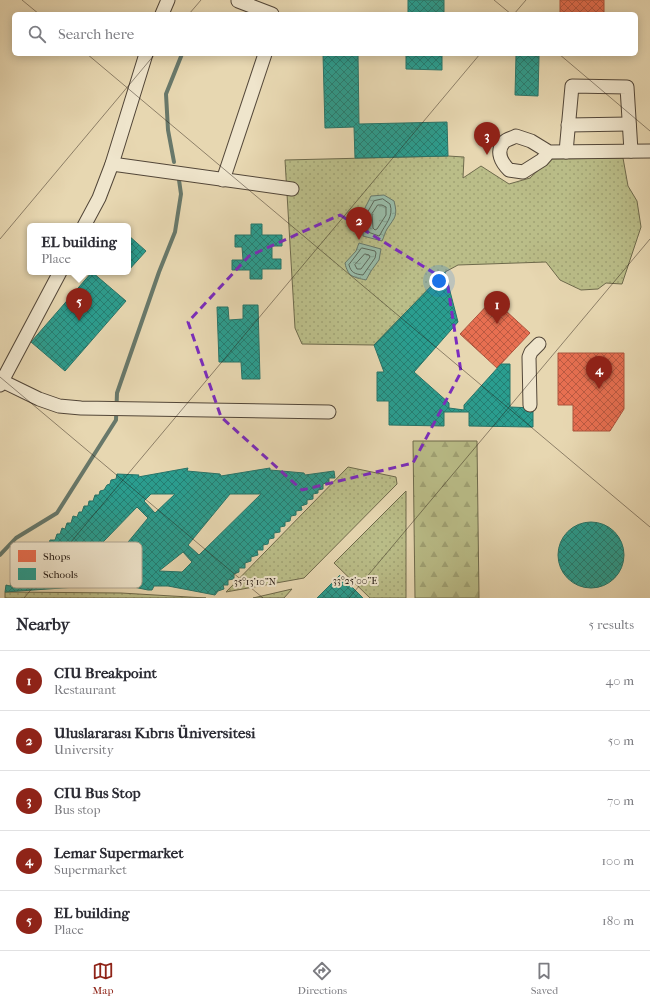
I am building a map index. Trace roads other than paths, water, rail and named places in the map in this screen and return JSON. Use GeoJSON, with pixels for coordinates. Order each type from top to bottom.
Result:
{"type":"FeatureCollection","features":[{"type":"Feature","properties":{"kind":"street"},"geometry":{"type":"LineString","coordinates":[[163,12],[168,0]]}},
{"type":"Feature","properties":{"kind":"street"},"geometry":{"type":"LineString","coordinates":[[238,1],[267,12]]}},
{"type":"Feature","properties":{"kind":"street"},"geometry":{"type":"LineString","coordinates":[[86,223],[99,198],[112,164],[145,56]]}},
{"type":"Feature","properties":{"kind":"street"},"geometry":{"type":"LineString","coordinates":[[223,180],[264,56]]}},
{"type":"Feature","properties":{"kind":"street"},"geometry":{"type":"LineString","coordinates":[[566,152],[572,86],[627,87],[631,152]]}},
{"type":"Feature","properties":{"kind":"street"},"geometry":{"type":"LineString","coordinates":[[568,125],[629,124]]}},
{"type":"Feature","properties":{"kind":"street"},"geometry":{"type":"LineString","coordinates":[[549,152],[650,151]]}},
{"type":"Feature","properties":{"kind":"street"},"geometry":{"type":"LineString","coordinates":[[112,164],[292,189]]}},
{"type":"Feature","properties":{"kind":"street"},"geometry":{"type":"LineString","coordinates":[[58,275],[1,383],[59,406],[116,409],[330,412]]}},
{"type":"Feature","properties":{"kind":"street"},"geometry":{"type":"LineString","coordinates":[[530,405],[529,357],[531,352],[539,344]]}},
{"type":"Feature","properties":{"kind":"water"},"geometry":{"type":"Polygon","coordinates":[[[384,195],[394,201],[396,213],[394,219],[386,230],[382,241],[363,236],[363,212],[371,196],[384,195]]]}},
{"type":"Feature","properties":{"kind":"water"},"geometry":{"type":"Polygon","coordinates":[[[359,243],[381,249],[379,260],[366,280],[352,276],[345,263],[356,251],[359,243]]]}},
{"type":"Feature","properties":{"kind":"waterway"},"geometry":{"type":"LineString","coordinates":[[174,162],[168,130],[166,94],[181,56]]}},
{"type":"Feature","properties":{"kind":"waterway"},"geometry":{"type":"LineString","coordinates":[[12,542],[16,538],[57,513],[116,420],[117,393],[159,272],[175,232],[181,194],[179,180]]}},
{"type":"Feature","properties":{"kind":"waterway"},"geometry":{"type":"LineString","coordinates":[[0,555],[10,544]]}},
{"type":"Feature","properties":{"kind":"place","name":"CIU Bus Stop"},"geometry":{"type":"Point","coordinates":[487,155]}},
{"type":"Feature","properties":{"kind":"place","name":"Uluslararası Kıbrıs Üniversitesi"},"geometry":{"type":"Point","coordinates":[359,240]}},
{"type":"Feature","properties":{"kind":"place","name":"EL building"},"geometry":{"type":"Point","coordinates":[79,321]}},
{"type":"Feature","properties":{"kind":"place","name":"CIU Breakpoint"},"geometry":{"type":"Point","coordinates":[497,324]}},
{"type":"Feature","properties":{"kind":"place","name":"Lemar Supermarket"},"geometry":{"type":"Point","coordinates":[599,389]}}]}
